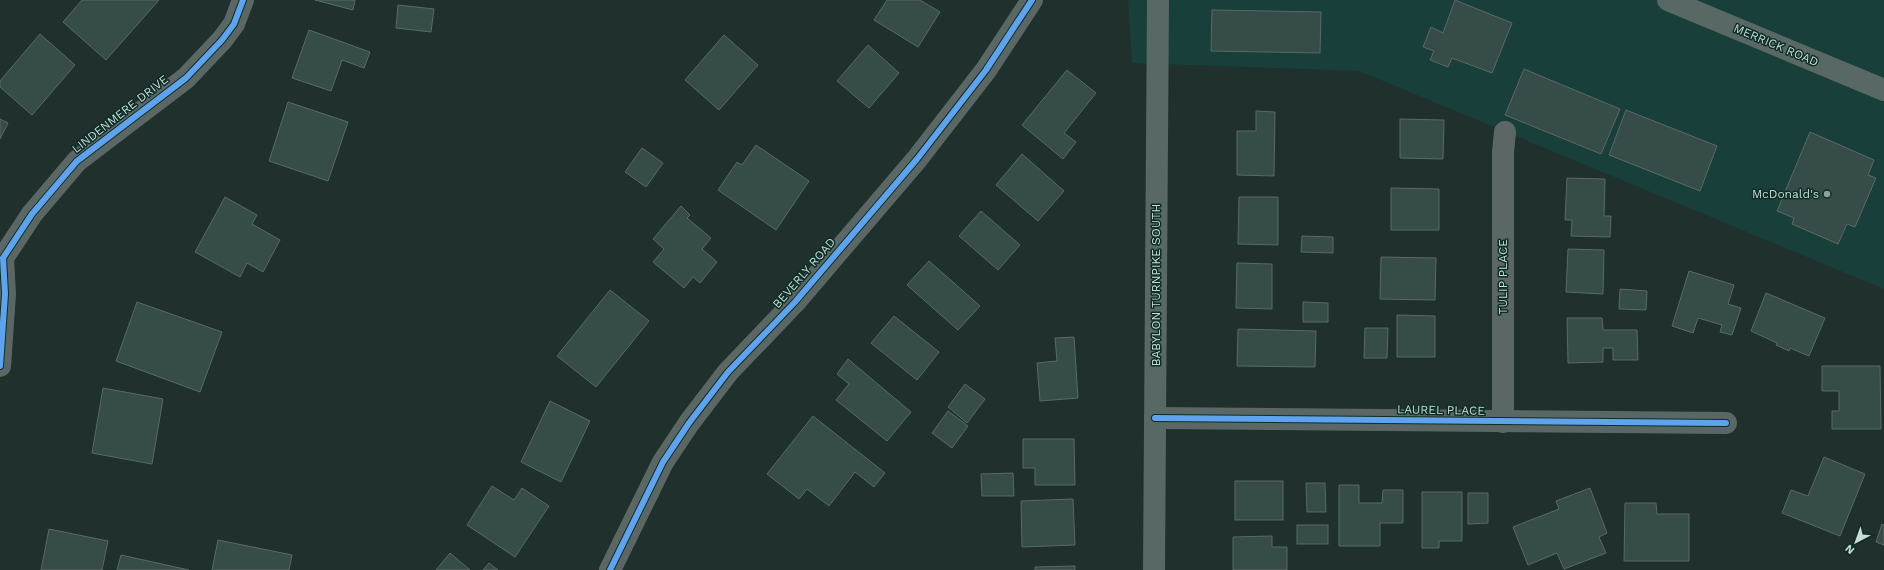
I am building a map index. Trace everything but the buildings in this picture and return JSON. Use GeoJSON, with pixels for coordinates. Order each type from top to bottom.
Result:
{"type":"FeatureCollection","features":[{"type":"Feature","properties":{"kind":"main road","name":"BABYLON TURNPIKE SOUTH"},"geometry":{"type":"LineString","coordinates":[[1154,570],[1158,0]]}},
{"type":"Feature","properties":{"kind":"main road","name":"MERRICK ROAD"},"geometry":{"type":"LineString","coordinates":[[1668,0],[1884,90]]}},
{"type":"Feature","properties":{"kind":"street","name":"LINDENMERE DRIVE"},"geometry":{"type":"LineString","coordinates":[[0,366],[5,294],[2,257],[32,214],[77,161],[186,78],[222,40],[234,24],[243,0]]}},
{"type":"Feature","properties":{"kind":"street","name":"BEVERLY ROAD"},"geometry":{"type":"LineString","coordinates":[[610,570],[663,462],[689,423],[728,372],[795,302],[917,159],[986,70],[1032,0]]}},
{"type":"Feature","properties":{"kind":"street","name":"TULIP PLACE"},"geometry":{"type":"LineString","coordinates":[[1503,422],[1503,152],[1505,132]]}},
{"type":"Feature","properties":{"kind":"street","name":"LAUREL PLACE"},"geometry":{"type":"LineString","coordinates":[[1155,418],[1726,423]]}},
{"type":"Feature","properties":{"kind":"shaded area"},"geometry":{"type":"Polygon","coordinates":[[[1128,0],[1884,0],[1884,289],[1359,71],[1132,63],[1128,0]]]}},
{"type":"Feature","properties":{"kind":"cycle path"},"geometry":{"type":"LineString","coordinates":[[0,366],[5,294],[3,258],[32,214],[77,161],[186,78],[222,40],[234,24],[243,0]]}},
{"type":"Feature","properties":{"kind":"cycle path"},"geometry":{"type":"LineString","coordinates":[[610,570],[663,462],[689,423],[728,372],[795,302],[917,159],[986,70],[1032,0]]}},
{"type":"Feature","properties":{"kind":"cycle path"},"geometry":{"type":"LineString","coordinates":[[1155,418],[1726,423]]}},
{"type":"Feature","properties":{"kind":"place","name":"McDonald's"},"geometry":{"type":"Point","coordinates":[1827,194]}}]}
